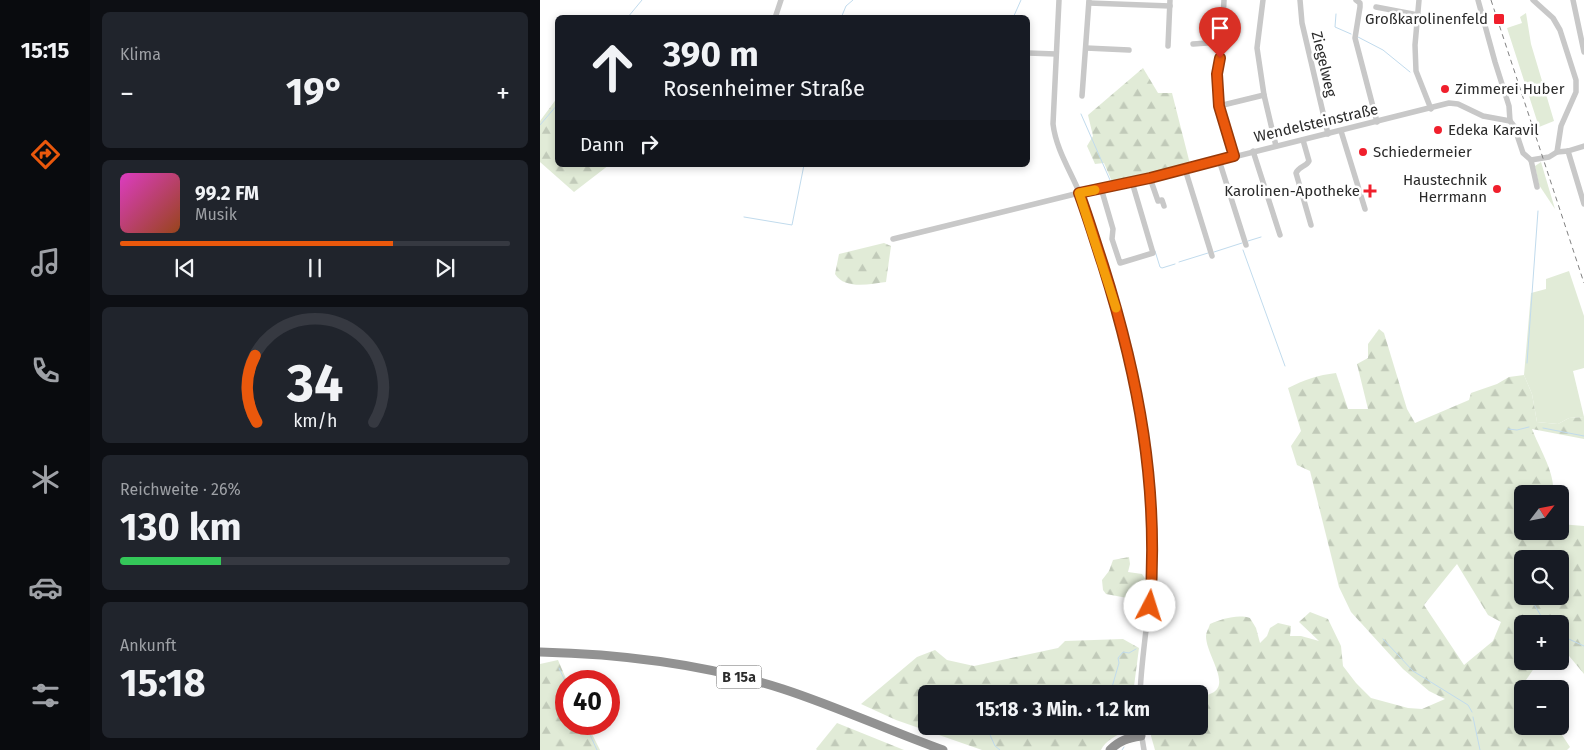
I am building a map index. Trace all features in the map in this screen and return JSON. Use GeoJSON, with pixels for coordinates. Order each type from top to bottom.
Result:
{"type":"FeatureCollection","features":[{"type":"Feature","properties":{"kind":"highway","name":"B 15a"},"geometry":{"type":"LineString","coordinates":[[540,652],[624,656],[722,672],[782,689],[838,708],[943,750]]}},
{"type":"Feature","properties":{"kind":"highway"},"geometry":{"type":"LineString","coordinates":[[1110,750],[1119,741],[1132,735]]}},
{"type":"Feature","properties":{"kind":"street"},"geometry":{"type":"LineString","coordinates":[[776,15],[781,0]]}},
{"type":"Feature","properties":{"kind":"street"},"geometry":{"type":"LineString","coordinates":[[1059,0],[1054,136],[1079,193],[1114,299],[1134,381],[1147,456],[1152,504],[1152,579],[1141,685]]}},
{"type":"Feature","properties":{"kind":"street"},"geometry":{"type":"LineString","coordinates":[[1224,0],[1222,42],[1217,74],[1219,106],[1234,156]]}},
{"type":"Feature","properties":{"kind":"street"},"geometry":{"type":"LineString","coordinates":[[1263,0],[1257,48],[1264,95],[1276,146]]}},
{"type":"Feature","properties":{"kind":"street","name":"Ziegelweg"},"geometry":{"type":"LineString","coordinates":[[1300,0],[1302,23],[1328,134]]}},
{"type":"Feature","properties":{"kind":"street"},"geometry":{"type":"LineString","coordinates":[[1356,0],[1360,3],[1360,7],[1355,38],[1377,122]]}},
{"type":"Feature","properties":{"kind":"street"},"geometry":{"type":"LineString","coordinates":[[1419,0],[1415,45],[1416,71],[1430,108]]}},
{"type":"Feature","properties":{"kind":"street"},"geometry":{"type":"LineString","coordinates":[[1478,0],[1509,106],[1510,121],[1514,126],[1523,153],[1531,160],[1537,187]]}},
{"type":"Feature","properties":{"kind":"street"},"geometry":{"type":"LineString","coordinates":[[1533,0],[1552,18],[1560,30],[1576,80],[1576,92],[1561,126],[1554,154]]}},
{"type":"Feature","properties":{"kind":"street"},"geometry":{"type":"LineString","coordinates":[[1573,0],[1584,52]]}},
{"type":"Feature","properties":{"kind":"street"},"geometry":{"type":"LineString","coordinates":[[1082,96],[1089,2],[1170,3],[1168,46]]}},
{"type":"Feature","properties":{"kind":"street"},"geometry":{"type":"LineString","coordinates":[[1376,7],[1418,15]]}},
{"type":"Feature","properties":{"kind":"street"},"geometry":{"type":"LineString","coordinates":[[1193,44],[1222,42]]}},
{"type":"Feature","properties":{"kind":"street"},"geometry":{"type":"LineString","coordinates":[[1086,48],[1129,50]]}},
{"type":"Feature","properties":{"kind":"street"},"geometry":{"type":"LineString","coordinates":[[1030,53],[1056,54]]}},
{"type":"Feature","properties":{"kind":"street"},"geometry":{"type":"LineString","coordinates":[[1219,106],[1264,95]]}},
{"type":"Feature","properties":{"kind":"street","name":"Wendelsteinstraße"},"geometry":{"type":"LineString","coordinates":[[893,239],[1449,104],[1458,104],[1484,116],[1510,121]]}},
{"type":"Feature","properties":{"kind":"street"},"geometry":{"type":"LineString","coordinates":[[1341,131],[1365,209]]}},
{"type":"Feature","properties":{"kind":"street"},"geometry":{"type":"LineString","coordinates":[[1303,140],[1309,161],[1297,170],[1296,173],[1311,225]]}},
{"type":"Feature","properties":{"kind":"street"},"geometry":{"type":"LineString","coordinates":[[1531,160],[1584,146]]}},
{"type":"Feature","properties":{"kind":"street"},"geometry":{"type":"LineString","coordinates":[[1253,151],[1280,235]]}},
{"type":"Feature","properties":{"kind":"street"},"geometry":{"type":"LineString","coordinates":[[1568,151],[1584,204]]}},
{"type":"Feature","properties":{"kind":"street"},"geometry":{"type":"LineString","coordinates":[[1219,160],[1246,245]]}},
{"type":"Feature","properties":{"kind":"street"},"geometry":{"type":"LineString","coordinates":[[1185,169],[1212,256]]}},
{"type":"Feature","properties":{"kind":"street"},"geometry":{"type":"LineString","coordinates":[[1150,178],[1158,201],[1162,200],[1164,206]]}},
{"type":"Feature","properties":{"kind":"street"},"geometry":{"type":"LineString","coordinates":[[1101,188],[1113,229],[1112,238],[1120,263],[1153,253],[1132,182]]}},
{"type":"Feature","properties":{"kind":"street"},"geometry":{"type":"LineString","coordinates":[[1142,735],[1144,750]]}},
{"type":"Feature","properties":{"kind":"green space"},"geometry":{"type":"Polygon","coordinates":[[[1526,13],[1531,44],[1554,121],[1539,127],[1507,28],[1522,23],[1520,17],[1526,13]]]}},
{"type":"Feature","properties":{"kind":"green space"},"geometry":{"type":"Polygon","coordinates":[[[1143,68],[1158,93],[1172,93],[1190,164],[1113,184],[1104,163],[1095,164],[1087,146],[1093,136],[1088,115],[1143,68]]]}},
{"type":"Feature","properties":{"kind":"green space"},"geometry":{"type":"Polygon","coordinates":[[[555,101],[555,167],[606,167],[574,192],[540,162],[540,121],[555,101]]]}},
{"type":"Feature","properties":{"kind":"green space"},"geometry":{"type":"Polygon","coordinates":[[[1541,162],[1555,209],[1539,185],[1535,166],[1541,162]]]}},
{"type":"Feature","properties":{"kind":"green space"},"geometry":{"type":"Polygon","coordinates":[[[884,243],[891,246],[886,282],[865,285],[851,284],[839,279],[835,274],[839,254],[884,243]]]}},
{"type":"Feature","properties":{"kind":"green space"},"geometry":{"type":"Polygon","coordinates":[[[1569,271],[1584,316],[1584,368],[1573,371],[1584,417],[1569,418],[1558,424],[1537,422],[1532,394],[1524,375],[1531,293],[1546,289],[1546,279],[1569,271]]]}},
{"type":"Feature","properties":{"kind":"green space"},"geometry":{"type":"Polygon","coordinates":[[[1379,329],[1384,333],[1407,409],[1415,423],[1469,400],[1471,393],[1497,384],[1509,377],[1524,375],[1532,394],[1537,422],[1558,424],[1569,418],[1584,417],[1584,439],[1532,429],[1550,470],[1553,485],[1514,485],[1514,540],[1569,540],[1569,525],[1584,526],[1584,674],[1569,656],[1569,615],[1514,615],[1514,670],[1533,670],[1526,680],[1514,680],[1514,735],[1562,735],[1570,747],[1567,750],[1155,750],[1151,735],[1208,735],[1208,694],[1217,688],[1219,681],[1218,673],[1207,645],[1206,633],[1210,624],[1230,618],[1250,618],[1256,628],[1260,643],[1267,636],[1270,628],[1278,623],[1291,626],[1290,636],[1301,636],[1319,641],[1299,622],[1310,612],[1328,619],[1341,646],[1343,666],[1371,698],[1408,708],[1422,709],[1445,699],[1429,691],[1403,669],[1351,612],[1339,587],[1310,471],[1297,465],[1291,446],[1301,431],[1288,388],[1305,380],[1336,373],[1348,409],[1368,409],[1357,364],[1368,358],[1368,344],[1379,329]],[[1457,564],[1424,605],[1464,665],[1493,641],[1501,622],[1488,615],[1457,564]]]}},
{"type":"Feature","properties":{"kind":"green space"},"geometry":{"type":"Polygon","coordinates":[[[1129,557],[1128,572],[1142,574],[1147,585],[1146,591],[1138,600],[1106,594],[1103,590],[1102,580],[1109,571],[1113,560],[1129,557]]]}},
{"type":"Feature","properties":{"kind":"green space"},"geometry":{"type":"Polygon","coordinates":[[[1123,639],[1139,648],[1134,685],[918,685],[918,728],[861,704],[917,657],[935,650],[947,660],[974,666],[1058,648],[1065,641],[1123,639]]]}},
{"type":"Feature","properties":{"kind":"green space"},"geometry":{"type":"Polygon","coordinates":[[[558,660],[562,670],[555,670],[555,735],[592,735],[600,750],[540,750],[540,664],[558,660]]]}},
{"type":"Feature","properties":{"kind":"green space"},"geometry":{"type":"Polygon","coordinates":[[[837,723],[904,750],[817,750],[837,723]]]}},
{"type":"Feature","properties":{"kind":"green space"},"geometry":{"type":"Polygon","coordinates":[[[939,735],[1117,735],[1108,741],[1101,750],[982,750],[939,735]]]}},
{"type":"Feature","properties":{"kind":"waterway"},"geometry":{"type":"LineString","coordinates":[[630,15],[642,0]]}},
{"type":"Feature","properties":{"kind":"waterway"},"geometry":{"type":"LineString","coordinates":[[842,15],[846,6],[853,0]]}},
{"type":"Feature","properties":{"kind":"waterway"},"geometry":{"type":"LineString","coordinates":[[1014,15],[1021,0]]}},
{"type":"Feature","properties":{"kind":"waterway"},"geometry":{"type":"LineString","coordinates":[[1336,14],[1335,27],[1351,34]]}},
{"type":"Feature","properties":{"kind":"waterway"},"geometry":{"type":"LineString","coordinates":[[1358,37],[1383,50],[1410,72]]}},
{"type":"Feature","properties":{"kind":"waterway"},"geometry":{"type":"LineString","coordinates":[[540,125],[555,108]]}},
{"type":"Feature","properties":{"kind":"waterway"},"geometry":{"type":"LineString","coordinates":[[1081,114],[1110,180]]}},
{"type":"Feature","properties":{"kind":"waterway"},"geometry":{"type":"LineString","coordinates":[[744,217],[792,225],[804,167]]}},
{"type":"Feature","properties":{"kind":"waterway"},"geometry":{"type":"LineString","coordinates":[[1113,182],[1134,178]]}},
{"type":"Feature","properties":{"kind":"waterway"},"geometry":{"type":"LineString","coordinates":[[1527,363],[1538,211]]}},
{"type":"Feature","properties":{"kind":"waterway"},"geometry":{"type":"LineString","coordinates":[[1248,241],[1261,237]]}},
{"type":"Feature","properties":{"kind":"waterway"},"geometry":{"type":"LineString","coordinates":[[1214,252],[1242,243]]}},
{"type":"Feature","properties":{"kind":"waterway"},"geometry":{"type":"LineString","coordinates":[[1243,250],[1285,366]]}},
{"type":"Feature","properties":{"kind":"waterway"},"geometry":{"type":"LineString","coordinates":[[1155,251],[1160,267],[1175,264]]}},
{"type":"Feature","properties":{"kind":"waterway"},"geometry":{"type":"LineString","coordinates":[[1179,262],[1208,253]]}},
{"type":"Feature","properties":{"kind":"waterway"},"geometry":{"type":"LineString","coordinates":[[1508,429],[1517,430],[1529,427]]}},
{"type":"Feature","properties":{"kind":"waterway"},"geometry":{"type":"LineString","coordinates":[[1543,428],[1584,436]]}},
{"type":"Feature","properties":{"kind":"waterway"},"geometry":{"type":"LineString","coordinates":[[1534,605],[1541,615]]}},
{"type":"Feature","properties":{"kind":"waterway"},"geometry":{"type":"LineString","coordinates":[[1383,639],[1413,671],[1468,705],[1472,712]]}},
{"type":"Feature","properties":{"kind":"waterway"},"geometry":{"type":"LineString","coordinates":[[1569,639],[1584,646]]}},
{"type":"Feature","properties":{"kind":"waterway"},"geometry":{"type":"LineString","coordinates":[[1113,685],[1119,663],[1118,658],[1123,652],[1129,653],[1136,649]]}},
{"type":"Feature","properties":{"kind":"waterway"},"geometry":{"type":"LineString","coordinates":[[1473,717],[1480,750]]}},
{"type":"Feature","properties":{"kind":"waterway"},"geometry":{"type":"LineString","coordinates":[[590,735],[597,750]]}},
{"type":"Feature","properties":{"kind":"waterway"},"geometry":{"type":"LineString","coordinates":[[990,735],[995,746],[1000,750]]}},
{"type":"Feature","properties":{"kind":"railway"},"geometry":{"type":"LineString","coordinates":[[1491,0],[1584,283]]}},
{"type":"Feature","properties":{"kind":"slow traffic"},"geometry":{"type":"LineString","coordinates":[[1095,190],[1079,193],[1116,308]]}},
{"type":"Feature","properties":{"kind":"place","name":"Großkarolinenfeld"},"geometry":{"type":"Point","coordinates":[1499,19]}},
{"type":"Feature","properties":{"kind":"place","name":"Zimmerei Huber"},"geometry":{"type":"Point","coordinates":[1445,89]}},
{"type":"Feature","properties":{"kind":"place","name":"Edeka Karavil"},"geometry":{"type":"Point","coordinates":[1438,130]}},
{"type":"Feature","properties":{"kind":"place","name":"Schiedermeier"},"geometry":{"type":"Point","coordinates":[1363,152]}},
{"type":"Feature","properties":{"kind":"place","name":"Haustechnik Herrmann"},"geometry":{"type":"Point","coordinates":[1497,189]}},
{"type":"Feature","properties":{"kind":"place","name":"Karolinen-Apotheke"},"geometry":{"type":"Point","coordinates":[1370,191]}},
{"type":"Feature","properties":{"kind":"route"},"geometry":{"type":"LineString","coordinates":[[1150,606],[1153,556],[1152,504],[1143,428],[1134,381],[1114,299],[1079,193],[1150,178],[1234,156],[1217,95],[1217,74],[1220,58]]}}]}
